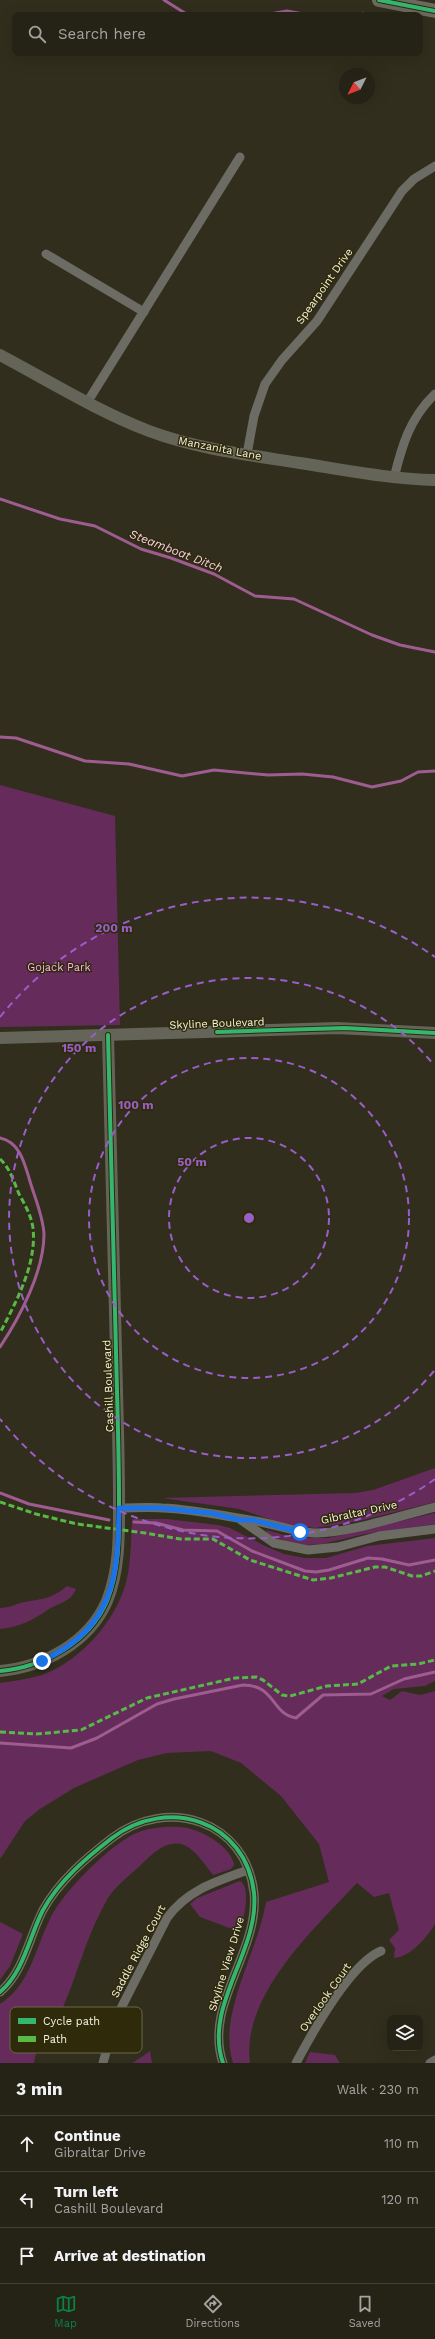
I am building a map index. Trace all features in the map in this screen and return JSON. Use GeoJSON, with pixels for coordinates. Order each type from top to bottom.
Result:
{"type":"FeatureCollection","features":[{"type":"Feature","properties":{"kind":"main road"},"geometry":{"type":"LineString","coordinates":[[379,0],[435,11]]}},
{"type":"Feature","properties":{"kind":"street"},"geometry":{"type":"LineString","coordinates":[[88,402],[240,157]]}},
{"type":"Feature","properties":{"kind":"street","name":"Spearpoint Drive"},"geometry":{"type":"LineString","coordinates":[[247,454],[257,404],[269,377],[317,321],[402,191],[414,179],[435,166]]}},
{"type":"Feature","properties":{"kind":"street"},"geometry":{"type":"LineString","coordinates":[[46,254],[144,312]]}},
{"type":"Feature","properties":{"kind":"street","name":"Manzanita Lane"},"geometry":{"type":"LineString","coordinates":[[0,355],[128,422],[171,439],[197,446],[394,478],[435,480]]}},
{"type":"Feature","properties":{"kind":"street"},"geometry":{"type":"LineString","coordinates":[[394,478],[409,427],[419,411],[435,394]]}},
{"type":"Feature","properties":{"kind":"street","name":"Skyline Boulevard"},"geometry":{"type":"LineString","coordinates":[[0,1038],[341,1028],[435,1033]]}},
{"type":"Feature","properties":{"kind":"street","name":"Cashill Boulevard"},"geometry":{"type":"LineString","coordinates":[[0,1671],[30,1666],[56,1655],[80,1637],[98,1616],[106,1603],[116,1573],[119,1508],[108,1035]]}},
{"type":"Feature","properties":{"kind":"street","name":"Gibraltar Drive"},"geometry":{"type":"LineString","coordinates":[[119,1508],[180,1509],[226,1516],[240,1520],[253,1520],[287,1530],[315,1533],[344,1529],[435,1507]]}},
{"type":"Feature","properties":{"kind":"street","name":"Gibraltar Drive"},"geometry":{"type":"LineString","coordinates":[[240,1520],[274,1543],[308,1550],[338,1547],[373,1537],[435,1529]]}},
{"type":"Feature","properties":{"kind":"street","name":"Skyline View Drive"},"geometry":{"type":"LineString","coordinates":[[0,1992],[17,1972],[39,1920],[55,1892],[82,1863],[130,1826],[142,1821],[176,1816],[199,1821],[221,1833],[230,1842],[248,1870],[254,1893],[254,1914],[221,2019],[219,2037],[223,2063]]}},
{"type":"Feature","properties":{"kind":"street","name":"Saddle Ridge Court"},"geometry":{"type":"LineString","coordinates":[[122,2007],[166,1918],[174,1908],[200,1888],[248,1870]]}},
{"type":"Feature","properties":{"kind":"street","name":"Overlook Court"},"geometry":{"type":"LineString","coordinates":[[296,2063],[314,2031],[363,1963],[381,1951]]}},
{"type":"Feature","properties":{"kind":"street","name":"Saddle Ridge Court"},"geometry":{"type":"LineString","coordinates":[[103,2063],[106,2053]]}},
{"type":"Feature","properties":{"kind":"street"},"geometry":{"type":"LineString","coordinates":[[430,2063],[435,2060]]}},
{"type":"Feature","properties":{"kind":"green space","name":"Gojack Park"},"geometry":{"type":"Polygon","coordinates":[[[0,785],[115,816],[120,1025],[0,1027],[0,785]]]}},
{"type":"Feature","properties":{"kind":"green space"},"geometry":{"type":"Polygon","coordinates":[[[435,1468],[435,1502],[359,1521],[315,1528],[285,1524],[239,1509],[162,1498],[355,1493],[373,1490],[435,1468]]]}},
{"type":"Feature","properties":{"kind":"green space"},"geometry":{"type":"Polygon","coordinates":[[[435,1513],[435,1524],[365,1534],[322,1544],[306,1545],[286,1541],[268,1535],[266,1530],[295,1538],[329,1538],[435,1513]]]}},
{"type":"Feature","properties":{"kind":"green space"},"geometry":{"type":"Polygon","coordinates":[[[132,1519],[167,1519],[218,1525],[230,1528],[284,1554],[305,1558],[326,1558],[367,1546],[435,1538],[435,1681],[425,1686],[394,1689],[382,1696],[390,1700],[402,1691],[420,1695],[435,1691],[435,1924],[418,1946],[400,1957],[394,1958],[395,1948],[389,1940],[399,1930],[389,1893],[374,1897],[357,1883],[302,1942],[284,1964],[269,1988],[257,2013],[250,2038],[250,2063],[233,2063],[229,2044],[230,2025],[240,1983],[262,1921],[266,1902],[329,1882],[319,1844],[281,1796],[241,1763],[211,1751],[167,1753],[138,1760],[74,1788],[40,1809],[25,1821],[0,1859],[0,1683],[42,1675],[56,1669],[82,1650],[105,1626],[121,1598],[126,1583],[130,1559],[132,1519]]]}},
{"type":"Feature","properties":{"kind":"green space"},"geometry":{"type":"Polygon","coordinates":[[[67,1586],[76,1589],[71,1597],[64,1602],[26,1622],[14,1627],[0,1629],[0,1608],[47,1598],[56,1594],[67,1586]]]}},
{"type":"Feature","properties":{"kind":"green space"},"geometry":{"type":"Polygon","coordinates":[[[184,1827],[197,1831],[211,1838],[223,1847],[229,1853],[234,1865],[231,1869],[213,1875],[192,1850],[184,1845],[178,1844],[167,1845],[152,1854],[111,1893],[108,1898],[89,1937],[63,2007],[10,2007],[10,2053],[36,2053],[34,2063],[0,2063],[0,2004],[10,1996],[25,1977],[56,1908],[76,1883],[102,1857],[115,1846],[128,1838],[148,1829],[184,1827]]]}},
{"type":"Feature","properties":{"kind":"green space"},"geometry":{"type":"Polygon","coordinates":[[[240,1881],[244,1885],[246,1905],[240,1932],[200,1917],[190,1904],[197,1898],[240,1881]]]}},
{"type":"Feature","properties":{"kind":"green space"},"geometry":{"type":"Polygon","coordinates":[[[0,1922],[23,1934],[10,1966],[0,1980],[0,1922]]]}},
{"type":"Feature","properties":{"kind":"green space"},"geometry":{"type":"Polygon","coordinates":[[[150,2051],[152,2063],[133,2063],[134,2062],[150,2051]]]}},
{"type":"Feature","properties":{"kind":"green space"},"geometry":{"type":"Polygon","coordinates":[[[310,2052],[335,2055],[340,2063],[305,2063],[310,2052]]]}},
{"type":"Feature","properties":{"kind":"waterway","name":"Steamboat Ditch"},"geometry":{"type":"LineString","coordinates":[[164,0],[183,12]]}},
{"type":"Feature","properties":{"kind":"waterway","name":"Steamboat Ditch"},"geometry":{"type":"LineString","coordinates":[[281,12],[292,12]]}},
{"type":"Feature","properties":{"kind":"waterway","name":"Steamboat Ditch"},"geometry":{"type":"LineString","coordinates":[[0,499],[60,519],[95,526],[141,549],[171,558],[214,574],[255,596],[294,599],[372,635],[400,645],[435,652]]}},
{"type":"Feature","properties":{"kind":"waterway","name":"Steamboat Ditch"},"geometry":{"type":"LineString","coordinates":[[0,737],[16,738],[85,761],[129,764],[182,776],[214,770],[268,775],[302,774],[333,777],[372,787],[401,781],[418,772],[435,771]]}},
{"type":"Feature","properties":{"kind":"waterway","name":"Steamboat Ditch"},"geometry":{"type":"LineString","coordinates":[[0,1138],[12,1144],[23,1159],[40,1213],[44,1234],[40,1263],[30,1293],[0,1347]]}},
{"type":"Feature","properties":{"kind":"waterway","name":"Steamboat Ditch"},"geometry":{"type":"LineString","coordinates":[[0,1493],[29,1504],[109,1520]]}},
{"type":"Feature","properties":{"kind":"waterway","name":"Steamboat Ditch"},"geometry":{"type":"LineString","coordinates":[[134,1522],[156,1523],[183,1530],[217,1531],[252,1551],[305,1571],[316,1572],[329,1570],[368,1558],[382,1559],[409,1565],[435,1560]]}},
{"type":"Feature","properties":{"kind":"waterway","name":"Steamboat Ditch"},"geometry":{"type":"LineString","coordinates":[[0,1743],[71,1748],[97,1738],[157,1704],[174,1699],[243,1685],[254,1686],[262,1690],[268,1694],[282,1711],[296,1718],[323,1695],[371,1694],[404,1679],[435,1672]]}},
{"type":"Feature","properties":{"kind":"marked path"},"geometry":{"type":"LineString","coordinates":[[0,1159],[9,1171],[26,1206],[33,1228],[32,1255],[29,1269],[19,1296],[0,1333]]}},
{"type":"Feature","properties":{"kind":"marked path"},"geometry":{"type":"LineString","coordinates":[[0,1502],[36,1514],[77,1524],[180,1539],[213,1539],[250,1560],[313,1580],[331,1578],[375,1567],[385,1567],[412,1576],[421,1576],[435,1571]]}},
{"type":"Feature","properties":{"kind":"marked path"},"geometry":{"type":"LineString","coordinates":[[0,1732],[36,1734],[81,1730],[147,1698],[235,1678],[256,1677],[263,1680],[282,1695],[290,1696],[327,1686],[358,1684],[391,1666],[418,1664],[435,1660]]}},
{"type":"Feature","properties":{"kind":"cycle path"},"geometry":{"type":"LineString","coordinates":[[379,0],[435,11]]}},
{"type":"Feature","properties":{"kind":"cycle path"},"geometry":{"type":"LineString","coordinates":[[217,1032],[345,1028],[435,1033]]}},
{"type":"Feature","properties":{"kind":"cycle path"},"geometry":{"type":"LineString","coordinates":[[0,1671],[16,1669],[48,1658],[77,1641],[99,1616],[107,1601],[117,1564],[119,1526],[119,1459],[108,1035]]}},
{"type":"Feature","properties":{"kind":"cycle path"},"geometry":{"type":"LineString","coordinates":[[0,1992],[15,1975],[38,1920],[49,1899],[65,1880],[92,1854],[112,1838],[134,1825],[156,1819],[179,1818],[201,1822],[220,1832],[236,1848],[248,1868],[254,1893],[254,1915],[249,1936],[233,1978],[220,2020],[219,2041],[223,2063]]}},
{"type":"Feature","properties":{"kind":"route"},"geometry":{"type":"LineString","coordinates":[[42,1661],[56,1655],[80,1637],[98,1616],[106,1603],[116,1573],[118,1559],[119,1508],[180,1509],[211,1513],[240,1520],[263,1522],[287,1530],[300,1532]]}}]}
